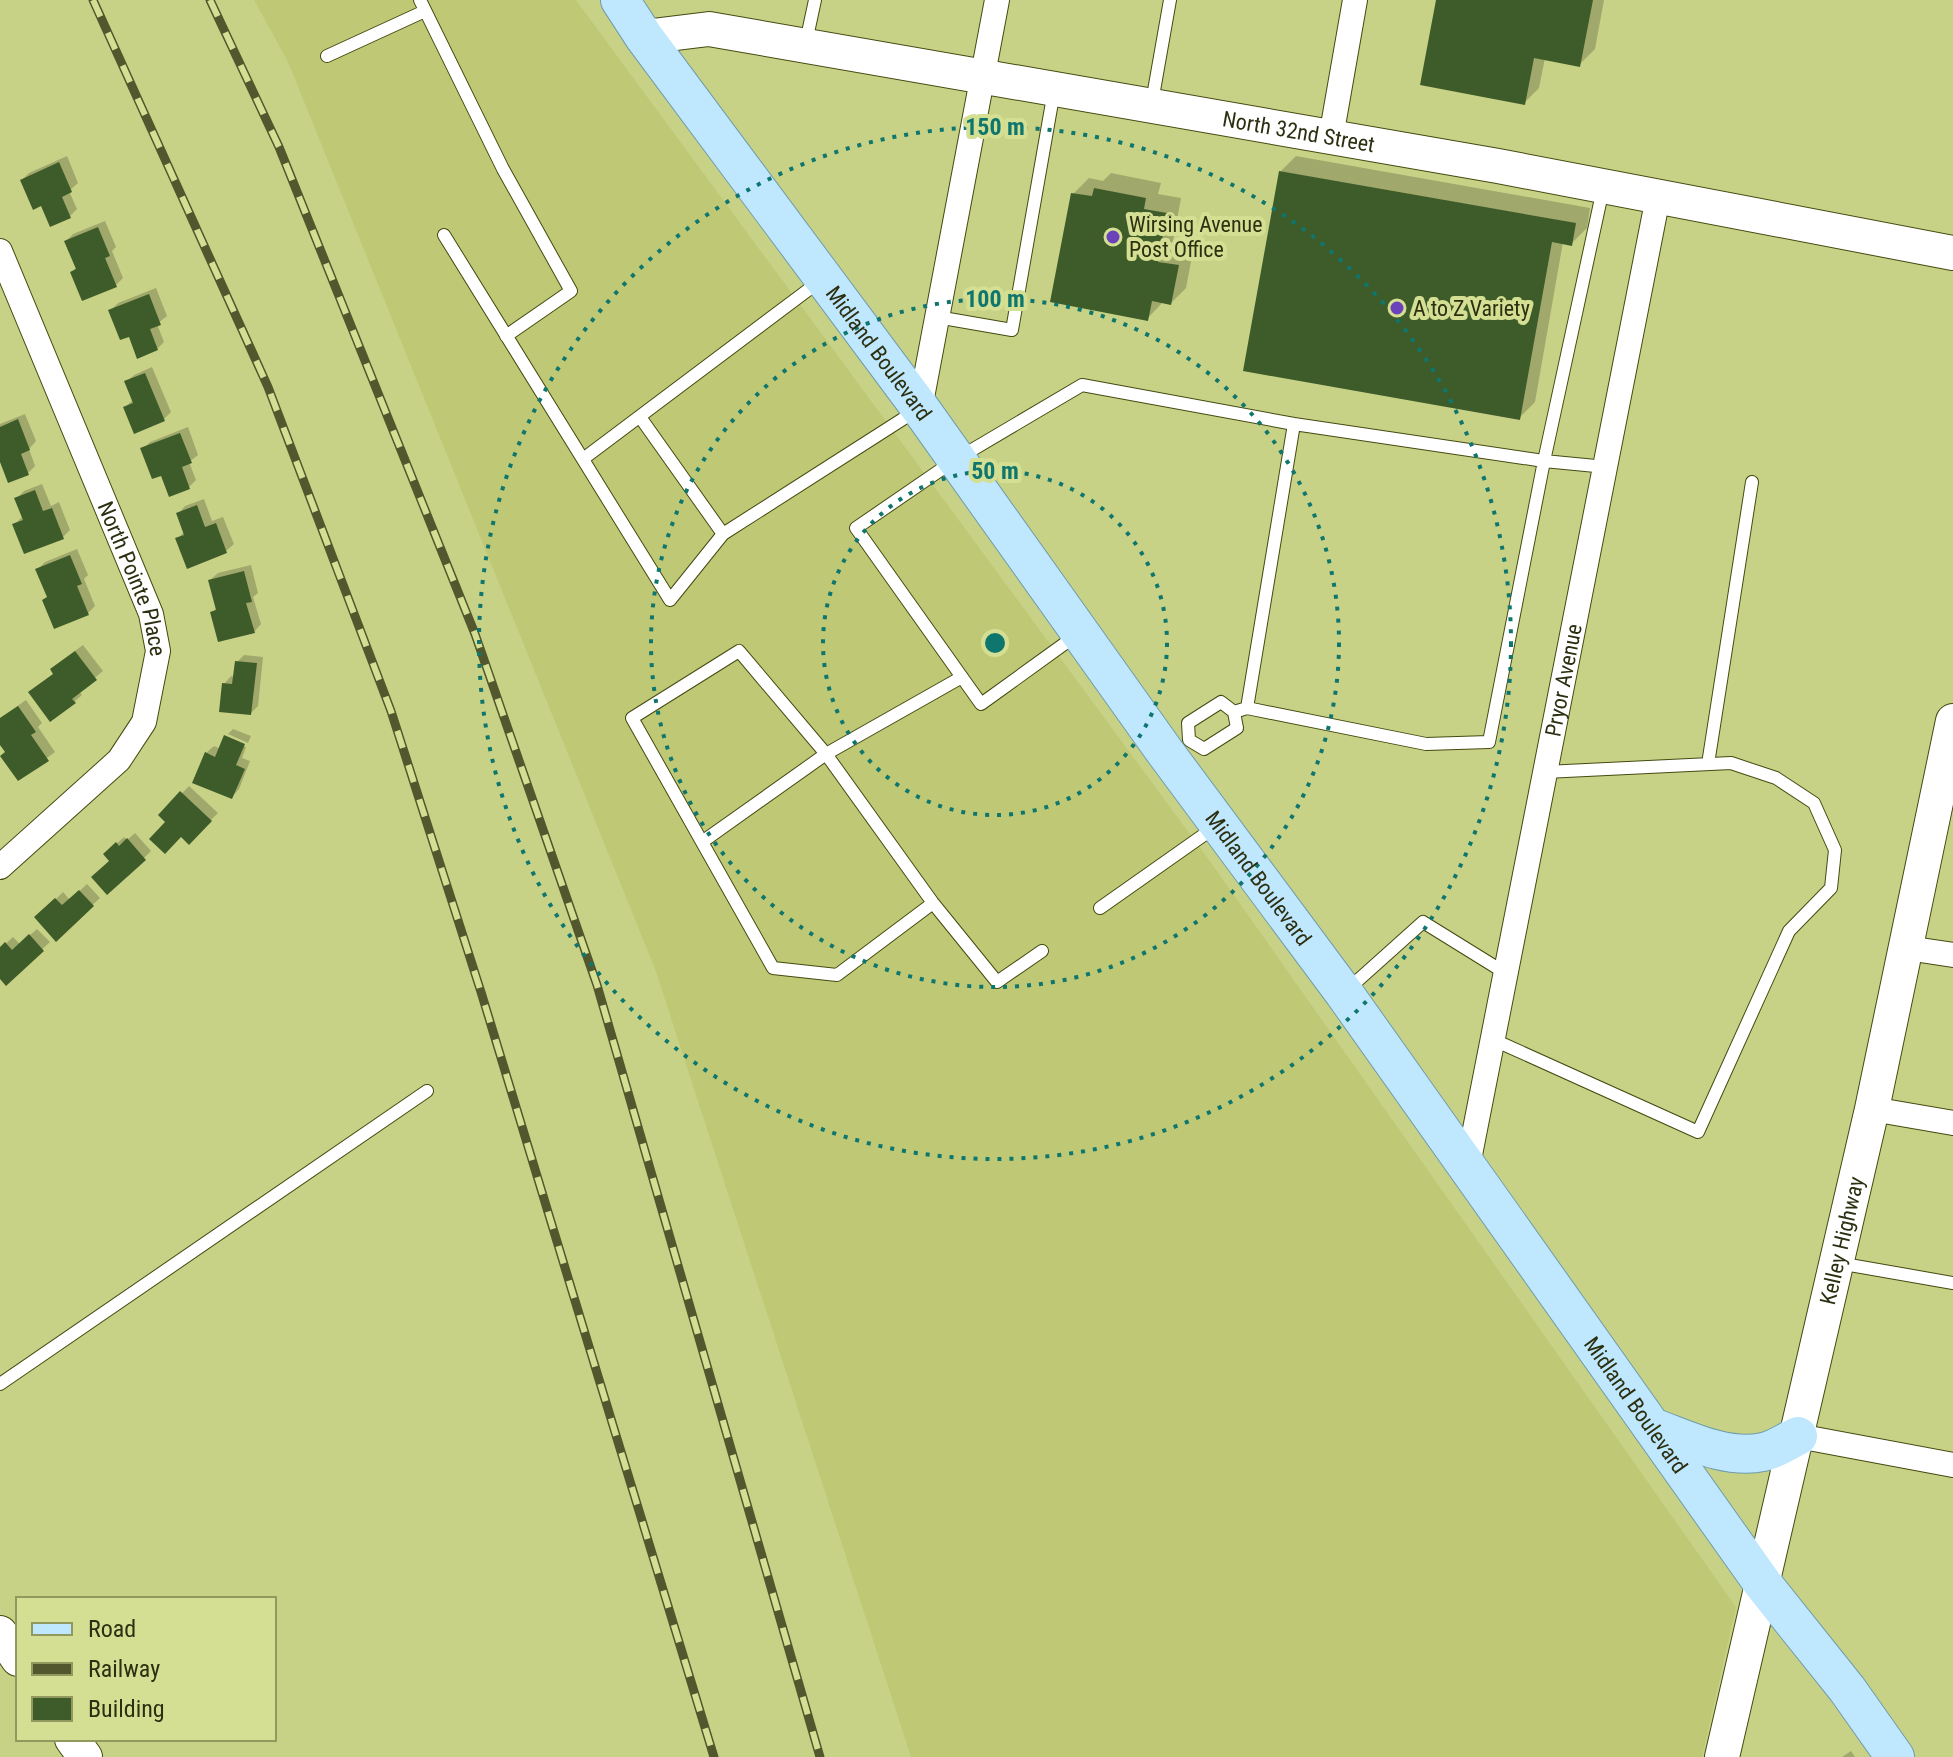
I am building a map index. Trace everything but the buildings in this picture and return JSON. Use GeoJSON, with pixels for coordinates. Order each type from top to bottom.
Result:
{"type":"FeatureCollection","features":[{"type":"Feature","properties":{"kind":"main road","name":"Midland Boulevard"},"geometry":{"type":"LineString","coordinates":[[620,0],[644,37],[920,408],[1080,633],[1177,746],[1220,824],[1468,1165],[1763,1584],[1847,1689],[1895,1757]]}},
{"type":"Feature","properties":{"kind":"main road"},"geometry":{"type":"LineString","coordinates":[[1652,1427],[1738,1454],[1765,1452],[1798,1436]]}},
{"type":"Feature","properties":{"kind":"street"},"geometry":{"type":"LineString","coordinates":[[920,408],[997,0]]}},
{"type":"Feature","properties":{"kind":"street"},"geometry":{"type":"LineString","coordinates":[[1331,137],[1355,0]]}},
{"type":"Feature","properties":{"kind":"street","name":"North 32nd Street"},"geometry":{"type":"LineString","coordinates":[[644,37],[709,29],[806,45],[1604,186],[1953,253]]}},
{"type":"Feature","properties":{"kind":"street","name":"Pryor Avenue"},"geometry":{"type":"LineString","coordinates":[[1468,1165],[1658,197]]}},
{"type":"Feature","properties":{"kind":"street","name":"North Pointe Place"},"geometry":{"type":"LineString","coordinates":[[0,251],[151,614],[158,651],[144,722],[119,760],[4,856]]}},
{"type":"Feature","properties":{"kind":"street","name":"Kelley Highway"},"geometry":{"type":"LineString","coordinates":[[1722,1757],[1946,789],[1953,721]]}},
{"type":"Feature","properties":{"kind":"street"},"geometry":{"type":"LineString","coordinates":[[1907,948],[1953,955]]}},
{"type":"Feature","properties":{"kind":"street"},"geometry":{"type":"LineString","coordinates":[[1872,1109],[1953,1123]]}},
{"type":"Feature","properties":{"kind":"street"},"geometry":{"type":"LineString","coordinates":[[1798,1436],[1953,1465]]}},
{"type":"Feature","properties":{"kind":"street"},"geometry":{"type":"LineString","coordinates":[[0,1633],[16,1656]]}},
{"type":"Feature","properties":{"kind":"lane"},"geometry":{"type":"LineString","coordinates":[[806,45],[815,0]]}},
{"type":"Feature","properties":{"kind":"lane"},"geometry":{"type":"LineString","coordinates":[[1151,105],[1170,0]]}},
{"type":"Feature","properties":{"kind":"lane"},"geometry":{"type":"LineString","coordinates":[[327,56],[423,5],[503,169],[571,291],[506,336]]}},
{"type":"Feature","properties":{"kind":"lane"},"geometry":{"type":"LineString","coordinates":[[937,317],[1012,330],[1055,88]]}},
{"type":"Feature","properties":{"kind":"lane"},"geometry":{"type":"LineString","coordinates":[[1294,424],[1240,710],[1237,728],[1204,749],[1177,746],[1188,723],[1221,702],[1240,710],[1426,744],[1489,742],[1544,461],[1604,186]]}},
{"type":"Feature","properties":{"kind":"lane"},"geometry":{"type":"LineString","coordinates":[[444,235],[670,600],[723,534],[920,408]]}},
{"type":"Feature","properties":{"kind":"lane"},"geometry":{"type":"LineString","coordinates":[[583,459],[823,278]]}},
{"type":"Feature","properties":{"kind":"lane"},"geometry":{"type":"LineString","coordinates":[[1080,633],[981,704],[856,528],[955,460],[1082,385],[1294,424],[1544,461],[1606,467]]}},
{"type":"Feature","properties":{"kind":"lane"},"geometry":{"type":"LineString","coordinates":[[640,417],[723,534]]}},
{"type":"Feature","properties":{"kind":"lane"},"geometry":{"type":"LineString","coordinates":[[1708,764],[1752,482]]}},
{"type":"Feature","properties":{"kind":"lane"},"geometry":{"type":"LineString","coordinates":[[933,903],[837,975],[773,968],[632,718],[739,651],[826,754],[933,903],[997,982],[1042,951]]}},
{"type":"Feature","properties":{"kind":"lane"},"geometry":{"type":"LineString","coordinates":[[702,842],[826,754],[962,677]]}},
{"type":"Feature","properties":{"kind":"lane"},"geometry":{"type":"LineString","coordinates":[[1494,1040],[1698,1132],[1789,931],[1831,888],[1835,850],[1814,803],[1776,778],[1731,763],[1545,772]]}},
{"type":"Feature","properties":{"kind":"lane"},"geometry":{"type":"LineString","coordinates":[[1100,908],[1220,824]]}},
{"type":"Feature","properties":{"kind":"lane"},"geometry":{"type":"LineString","coordinates":[[1344,993],[1423,922],[1507,974]]}},
{"type":"Feature","properties":{"kind":"lane"},"geometry":{"type":"LineString","coordinates":[[0,1384],[427,1091]]}},
{"type":"Feature","properties":{"kind":"lane"},"geometry":{"type":"LineString","coordinates":[[1837,1263],[1953,1283]]}},
{"type":"Feature","properties":{"kind":"shaded area"},"geometry":{"type":"Polygon","coordinates":[[[254,0],[576,0],[1212,864],[1736,1607],[1702,1757],[911,1757],[655,969],[288,62],[254,0]]]}},
{"type":"Feature","properties":{"kind":"railway"},"geometry":{"type":"LineString","coordinates":[[93,0],[268,387],[391,711],[481,992],[714,1757]]}},
{"type":"Feature","properties":{"kind":"railway"},"geometry":{"type":"LineString","coordinates":[[210,0],[279,147],[475,634],[597,985],[820,1757]]}},
{"type":"Feature","properties":{"kind":"place","name":"Wirsing Avenue Post Office"},"geometry":{"type":"Point","coordinates":[1113,237]}},
{"type":"Feature","properties":{"kind":"place","name":"A to Z Variety"},"geometry":{"type":"Point","coordinates":[1397,308]}}]}
